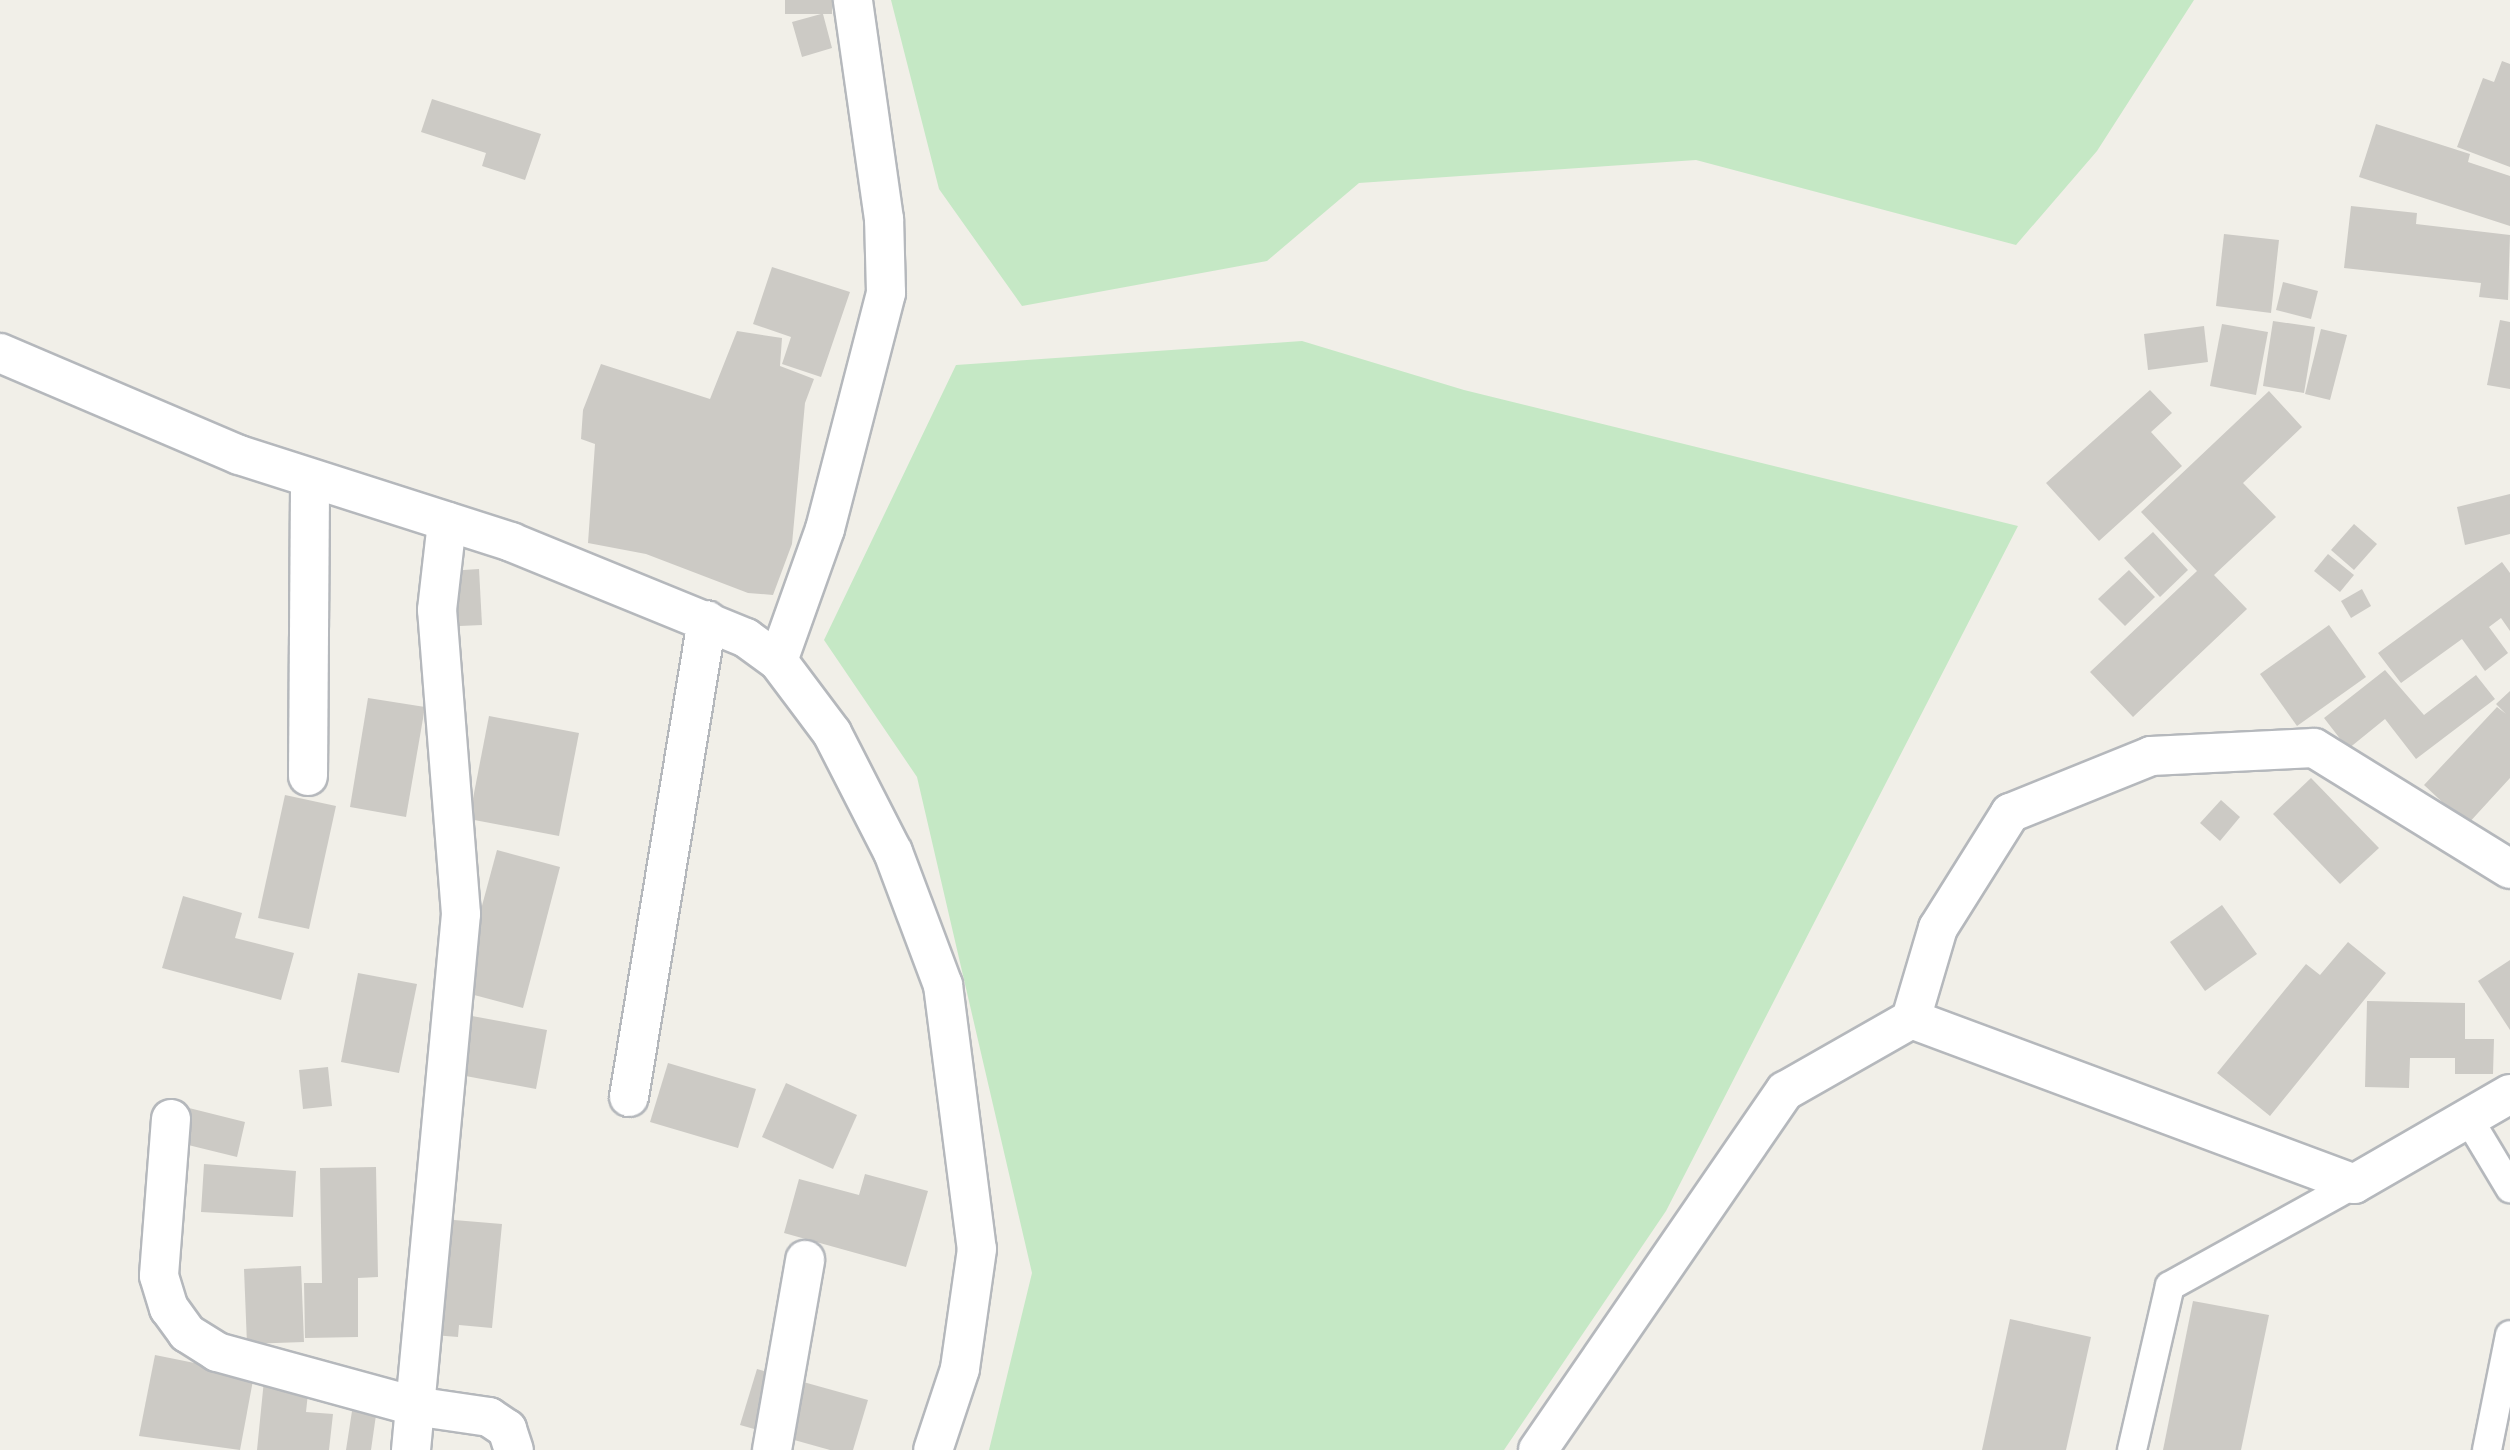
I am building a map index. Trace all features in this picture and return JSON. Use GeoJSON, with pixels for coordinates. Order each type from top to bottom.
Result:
{"type":"FeatureCollection","features":[{"type":"Feature","properties":{"kind":"street"},"geometry":{"type":"LineString","coordinates":[[778,661],[825,529],[886,293],[884,219],[853,0]]}},
{"type":"Feature","properties":{"kind":"street"},"geometry":{"type":"LineString","coordinates":[[0,354],[239,455],[447,522],[707,620],[778,661],[832,733],[893,852],[943,985],[977,1250],[960,1369],[933,1450]]}},
{"type":"Feature","properties":{"kind":"street"},"geometry":{"type":"LineString","coordinates":[[308,776],[310,479]]}},
{"type":"Feature","properties":{"kind":"street"},"geometry":{"type":"LineString","coordinates":[[411,1450],[461,915],[437,610],[447,522]]}},
{"type":"Feature","properties":{"kind":"street"},"geometry":{"type":"LineString","coordinates":[[629,1097],[707,620]]}},
{"type":"Feature","properties":{"kind":"street"},"geometry":{"type":"LineString","coordinates":[[1538,1450],[1785,1091],[1911,1019],[1938,928],[2010,813],[2151,755],[2314,748],[2510,869]]}},
{"type":"Feature","properties":{"kind":"street"},"geometry":{"type":"LineString","coordinates":[[1911,1019],[2354,1184],[2510,1094]]}},
{"type":"Feature","properties":{"kind":"street"},"geometry":{"type":"LineString","coordinates":[[171,1119],[159,1276],[169,1308],[187,1334],[217,1352],[414,1406],[489,1417],[507,1429],[514,1450]]}},
{"type":"Feature","properties":{"kind":"street"},"geometry":{"type":"LineString","coordinates":[[772,1450],[806,1260]]}},
{"type":"Feature","properties":{"kind":"lane"},"geometry":{"type":"LineString","coordinates":[[2468,1118],[2510,1188]]}},
{"type":"Feature","properties":{"kind":"lane"},"geometry":{"type":"LineString","coordinates":[[2132,1450],[2170,1286],[2354,1184]]}},
{"type":"Feature","properties":{"kind":"lane"},"geometry":{"type":"LineString","coordinates":[[2487,1450],[2510,1335]]}},
{"type":"Feature","properties":{"kind":"green space"},"geometry":{"type":"Polygon","coordinates":[[[891,0],[2194,0],[2097,151],[2016,245],[1696,160],[1359,183],[1267,261],[1022,306],[939,189],[891,0]]]}},
{"type":"Feature","properties":{"kind":"green space"},"geometry":{"type":"Polygon","coordinates":[[[1302,341],[1464,390],[2018,526],[1666,1211],[1504,1450],[989,1450],[1032,1273],[917,777],[824,640],[956,365],[1302,341]]]}},
{"type":"Feature","properties":{"kind":"building"},"geometry":{"type":"Polygon","coordinates":[[[785,0],[832,0],[832,14],[823,14],[832,48],[802,57],[792,22],[821,14],[785,14],[785,0]]]}},
{"type":"Feature","properties":{"kind":"building"},"geometry":{"type":"Polygon","coordinates":[[[2502,61],[2510,64],[2510,167],[2457,147],[2483,78],[2494,82],[2502,61]]]}},
{"type":"Feature","properties":{"kind":"building"},"geometry":{"type":"Polygon","coordinates":[[[432,99],[541,134],[525,180],[482,166],[486,153],[421,132],[432,99]]]}},
{"type":"Feature","properties":{"kind":"building"},"geometry":{"type":"Polygon","coordinates":[[[2376,124],[2470,154],[2468,162],[2510,176],[2510,226],[2359,177],[2376,124]]]}},
{"type":"Feature","properties":{"kind":"building"},"geometry":{"type":"Polygon","coordinates":[[[2351,206],[2417,213],[2416,224],[2510,235],[2508,300],[2479,297],[2481,283],[2344,268],[2351,206]]]}},
{"type":"Feature","properties":{"kind":"building"},"geometry":{"type":"Polygon","coordinates":[[[2224,234],[2279,240],[2271,313],[2216,306],[2224,234]]]}},
{"type":"Feature","properties":{"kind":"building"},"geometry":{"type":"Polygon","coordinates":[[[772,267],[850,292],[821,377],[782,364],[791,337],[753,324],[772,267]]]}},
{"type":"Feature","properties":{"kind":"building"},"geometry":{"type":"Polygon","coordinates":[[[2283,282],[2318,291],[2311,319],[2276,310],[2283,282]]]}},
{"type":"Feature","properties":{"kind":"building"},"geometry":{"type":"Polygon","coordinates":[[[2500,320],[2510,322],[2510,389],[2487,385],[2500,320]]]}},
{"type":"Feature","properties":{"kind":"building"},"geometry":{"type":"Polygon","coordinates":[[[2273,321],[2315,327],[2304,393],[2263,386],[2273,321]]]}},
{"type":"Feature","properties":{"kind":"building"},"geometry":{"type":"Polygon","coordinates":[[[2222,324],[2268,332],[2256,395],[2210,386],[2222,324]]]}},
{"type":"Feature","properties":{"kind":"building"},"geometry":{"type":"Polygon","coordinates":[[[2204,326],[2208,362],[2148,370],[2144,334],[2204,326]]]}},
{"type":"Feature","properties":{"kind":"building"},"geometry":{"type":"Polygon","coordinates":[[[2321,329],[2347,335],[2330,400],[2305,394],[2321,329]]]}},
{"type":"Feature","properties":{"kind":"building"},"geometry":{"type":"Polygon","coordinates":[[[737,331],[782,338],[780,366],[814,379],[805,403],[792,544],[773,595],[748,593],[646,554],[588,543],[595,444],[581,439],[583,410],[601,364],[710,399],[737,331]]]}},
{"type":"Feature","properties":{"kind":"building"},"geometry":{"type":"Polygon","coordinates":[[[2150,390],[2172,413],[2151,432],[2182,466],[2099,541],[2046,483],[2150,390]]]}},
{"type":"Feature","properties":{"kind":"building"},"geometry":{"type":"Polygon","coordinates":[[[2269,391],[2302,427],[2243,483],[2276,517],[2214,575],[2247,609],[2133,717],[2090,672],[2197,571],[2141,512],[2269,391]]]}},
{"type":"Feature","properties":{"kind":"building"},"geometry":{"type":"Polygon","coordinates":[[[2510,494],[2510,534],[2465,545],[2457,507],[2510,494]]]}},
{"type":"Feature","properties":{"kind":"building"},"geometry":{"type":"Polygon","coordinates":[[[2354,524],[2377,544],[2354,570],[2331,550],[2354,524]]]}},
{"type":"Feature","properties":{"kind":"building"},"geometry":{"type":"Polygon","coordinates":[[[2153,532],[2188,570],[2160,597],[2124,558],[2153,532]]]}},
{"type":"Feature","properties":{"kind":"building"},"geometry":{"type":"Polygon","coordinates":[[[2328,554],[2354,575],[2340,592],[2314,571],[2328,554]]]}},
{"type":"Feature","properties":{"kind":"building"},"geometry":{"type":"Polygon","coordinates":[[[2502,562],[2510,573],[2510,631],[2501,618],[2489,627],[2508,653],[2485,671],[2462,639],[2401,683],[2378,653],[2502,562]]]}},
{"type":"Feature","properties":{"kind":"building"},"geometry":{"type":"Polygon","coordinates":[[[479,569],[482,625],[437,627],[433,572],[479,569]]]}},
{"type":"Feature","properties":{"kind":"building"},"geometry":{"type":"Polygon","coordinates":[[[2129,570],[2155,597],[2125,626],[2098,599],[2129,570]]]}},
{"type":"Feature","properties":{"kind":"building"},"geometry":{"type":"Polygon","coordinates":[[[2362,589],[2371,606],[2351,618],[2341,601],[2362,589]]]}},
{"type":"Feature","properties":{"kind":"building"},"geometry":{"type":"Polygon","coordinates":[[[2329,625],[2366,677],[2297,726],[2260,674],[2329,625]]]}},
{"type":"Feature","properties":{"kind":"building"},"geometry":{"type":"Polygon","coordinates":[[[2385,670],[2424,715],[2476,675],[2495,699],[2416,759],[2385,719],[2348,749],[2324,718],[2385,670]]]}},
{"type":"Feature","properties":{"kind":"building"},"geometry":{"type":"Polygon","coordinates":[[[2510,691],[2510,778],[2467,825],[2424,785],[2497,707],[2506,714],[2496,704],[2510,691]]]}},
{"type":"Feature","properties":{"kind":"building"},"geometry":{"type":"Polygon","coordinates":[[[368,698],[425,707],[406,817],[350,807],[368,698]]]}},
{"type":"Feature","properties":{"kind":"building"},"geometry":{"type":"Polygon","coordinates":[[[489,716],[579,733],[559,836],[469,819],[489,716]]]}},
{"type":"Feature","properties":{"kind":"building"},"geometry":{"type":"Polygon","coordinates":[[[2311,778],[2379,848],[2340,884],[2273,814],[2311,778]]]}},
{"type":"Feature","properties":{"kind":"building"},"geometry":{"type":"Polygon","coordinates":[[[285,795],[336,806],[309,929],[258,918],[285,795]]]}},
{"type":"Feature","properties":{"kind":"building"},"geometry":{"type":"Polygon","coordinates":[[[2221,800],[2240,817],[2220,841],[2200,823],[2221,800]]]}},
{"type":"Feature","properties":{"kind":"building"},"geometry":{"type":"Polygon","coordinates":[[[497,850],[560,867],[523,1008],[459,991],[497,850]]]}},
{"type":"Feature","properties":{"kind":"building"},"geometry":{"type":"Polygon","coordinates":[[[183,896],[242,913],[235,938],[294,953],[281,1000],[162,968],[183,896]]]}},
{"type":"Feature","properties":{"kind":"building"},"geometry":{"type":"Polygon","coordinates":[[[2222,905],[2257,954],[2205,991],[2170,942],[2222,905]]]}},
{"type":"Feature","properties":{"kind":"building"},"geometry":{"type":"Polygon","coordinates":[[[2348,942],[2386,973],[2270,1116],[2217,1073],[2306,964],[2320,975],[2348,942]]]}},
{"type":"Feature","properties":{"kind":"building"},"geometry":{"type":"Polygon","coordinates":[[[2510,960],[2510,1030],[2478,981],[2510,960]]]}},
{"type":"Feature","properties":{"kind":"building"},"geometry":{"type":"Polygon","coordinates":[[[358,973],[417,984],[399,1073],[341,1062],[358,973]]]}},
{"type":"Feature","properties":{"kind":"building"},"geometry":{"type":"Polygon","coordinates":[[[2367,1001],[2465,1003],[2465,1039],[2494,1039],[2493,1074],[2455,1074],[2455,1058],[2410,1058],[2409,1088],[2365,1087],[2367,1001]]]}},
{"type":"Feature","properties":{"kind":"building"},"geometry":{"type":"Polygon","coordinates":[[[456,1013],[547,1030],[536,1089],[444,1072],[456,1013]]]}},
{"type":"Feature","properties":{"kind":"building"},"geometry":{"type":"Polygon","coordinates":[[[668,1063],[756,1089],[738,1148],[650,1122],[668,1063]]]}},
{"type":"Feature","properties":{"kind":"building"},"geometry":{"type":"Polygon","coordinates":[[[328,1067],[332,1106],[303,1109],[299,1070],[328,1067]]]}},
{"type":"Feature","properties":{"kind":"building"},"geometry":{"type":"Polygon","coordinates":[[[786,1083],[857,1115],[833,1169],[762,1137],[786,1083]]]}},
{"type":"Feature","properties":{"kind":"building"},"geometry":{"type":"Polygon","coordinates":[[[189,1108],[245,1122],[237,1157],[180,1143],[189,1108]]]}},
{"type":"Feature","properties":{"kind":"building"},"geometry":{"type":"Polygon","coordinates":[[[204,1164],[296,1171],[293,1217],[201,1212],[204,1164]]]}},
{"type":"Feature","properties":{"kind":"building"},"geometry":{"type":"Polygon","coordinates":[[[376,1167],[378,1277],[358,1278],[358,1337],[305,1338],[304,1283],[322,1283],[320,1168],[376,1167]]]}},
{"type":"Feature","properties":{"kind":"building"},"geometry":{"type":"Polygon","coordinates":[[[865,1174],[928,1191],[906,1267],[784,1233],[799,1179],[859,1195],[865,1174]]]}},
{"type":"Feature","properties":{"kind":"building"},"geometry":{"type":"Polygon","coordinates":[[[418,1217],[502,1224],[492,1328],[459,1325],[458,1337],[408,1333],[418,1217]]]}},
{"type":"Feature","properties":{"kind":"building"},"geometry":{"type":"Polygon","coordinates":[[[301,1266],[304,1342],[247,1344],[244,1269],[301,1266]]]}},
{"type":"Feature","properties":{"kind":"building"},"geometry":{"type":"Polygon","coordinates":[[[2193,1301],[2269,1315],[2241,1450],[2163,1450],[2193,1301]]]}},
{"type":"Feature","properties":{"kind":"building"},"geometry":{"type":"Polygon","coordinates":[[[2010,1319],[2091,1337],[2066,1450],[1982,1450],[2010,1319]]]}},
{"type":"Feature","properties":{"kind":"building"},"geometry":{"type":"Polygon","coordinates":[[[155,1355],[254,1375],[240,1450],[139,1436],[155,1355]]]}},
{"type":"Feature","properties":{"kind":"building"},"geometry":{"type":"Polygon","coordinates":[[[757,1369],[868,1400],[853,1450],[830,1450],[740,1425],[757,1369]]]}},
{"type":"Feature","properties":{"kind":"building"},"geometry":{"type":"Polygon","coordinates":[[[265,1370],[310,1374],[306,1412],[333,1414],[329,1450],[257,1450],[265,1370]]]}},
{"type":"Feature","properties":{"kind":"building"},"geometry":{"type":"Polygon","coordinates":[[[352,1411],[376,1415],[371,1450],[346,1450],[352,1411]]]}}]}
